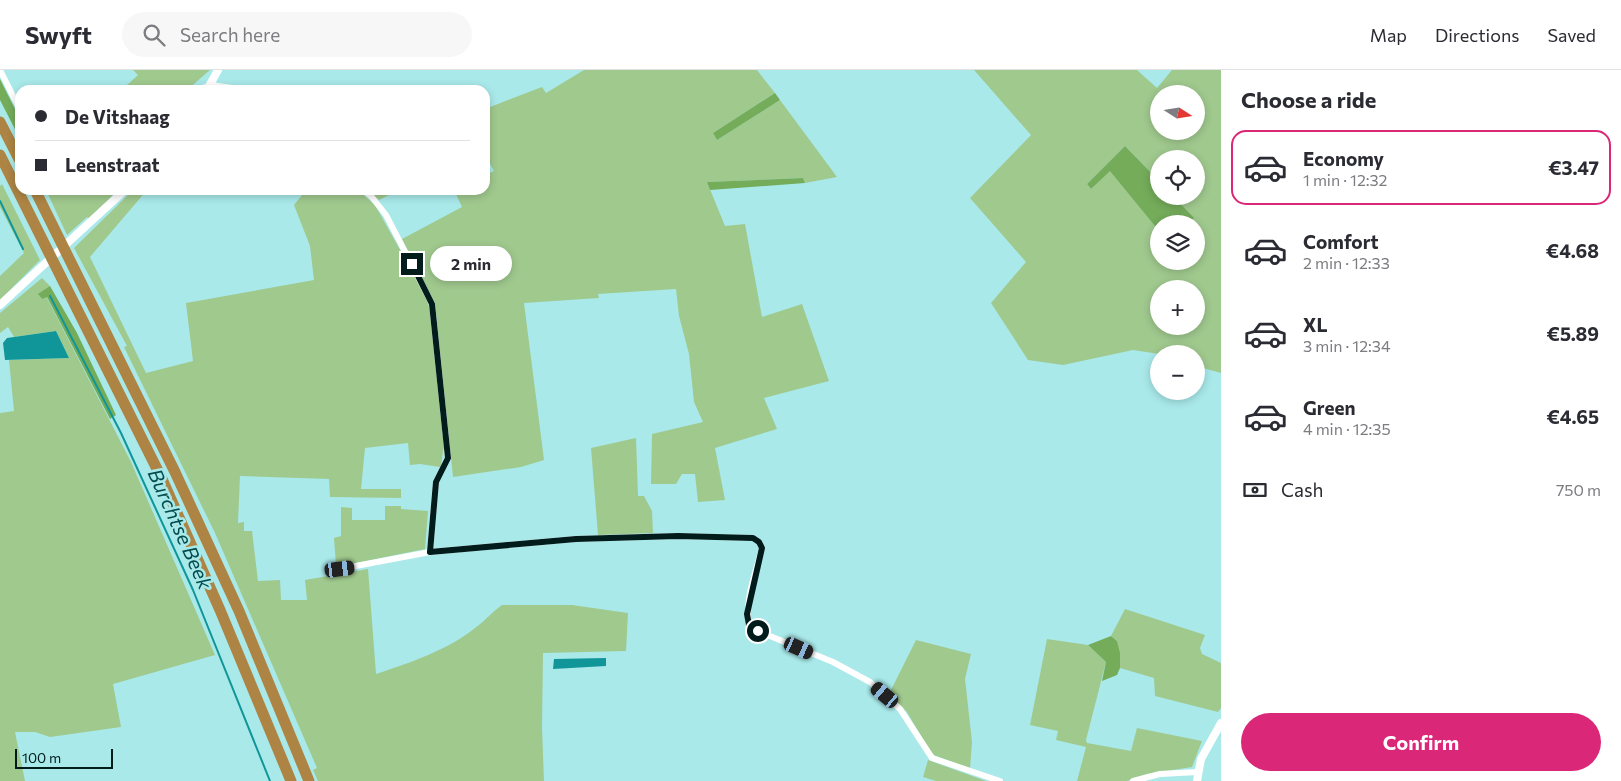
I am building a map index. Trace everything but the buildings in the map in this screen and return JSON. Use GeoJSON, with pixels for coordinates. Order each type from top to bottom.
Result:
{"type":"FeatureCollection","features":[{"type":"Feature","properties":{"kind":"highway"},"geometry":{"type":"LineString","coordinates":[[0,122],[15,151]]}},
{"type":"Feature","properties":{"kind":"highway"},"geometry":{"type":"LineString","coordinates":[[0,154],[15,184]]}},
{"type":"Feature","properties":{"kind":"highway"},"geometry":{"type":"LineString","coordinates":[[20,195],[162,479],[220,610],[291,781]]}},
{"type":"Feature","properties":{"kind":"highway"},"geometry":{"type":"LineString","coordinates":[[37,195],[175,472],[239,612],[309,781]]}},
{"type":"Feature","properties":{"kind":"street"},"geometry":{"type":"LineString","coordinates":[[0,70],[15,100]]}},
{"type":"Feature","properties":{"kind":"street"},"geometry":{"type":"LineString","coordinates":[[210,85],[218,70]]}},
{"type":"Feature","properties":{"kind":"street"},"geometry":{"type":"LineString","coordinates":[[0,305],[120,195]]}},
{"type":"Feature","properties":{"kind":"street"},"geometry":{"type":"LineString","coordinates":[[370,195],[386,215],[432,304],[448,458],[436,482],[430,552]]}},
{"type":"Feature","properties":{"kind":"street"},"geometry":{"type":"LineString","coordinates":[[340,569],[430,552],[576,539],[678,536],[753,538],[759,542],[762,548],[747,614],[749,625],[758,631],[833,662],[870,682],[900,709],[932,758],[1000,781]]}},
{"type":"Feature","properties":{"kind":"street"},"geometry":{"type":"LineString","coordinates":[[1197,781],[1198,772],[1207,746],[1221,723]]}},
{"type":"Feature","properties":{"kind":"street"},"geometry":{"type":"LineString","coordinates":[[1133,781],[1160,774],[1198,772]]}},
{"type":"Feature","properties":{"kind":"green space"},"geometry":{"type":"Polygon","coordinates":[[[133,70],[210,70],[193,85],[127,85],[138,75],[133,70]]]}},
{"type":"Feature","properties":{"kind":"green space"},"geometry":{"type":"Polygon","coordinates":[[[584,70],[757,70],[775,93],[713,133],[717,140],[780,100],[837,177],[805,183],[803,178],[707,182],[725,226],[745,224],[762,317],[802,304],[829,381],[764,398],[777,429],[715,448],[725,500],[698,502],[695,474],[682,474],[676,484],[651,484],[652,434],[703,422],[694,402],[689,354],[679,316],[676,289],[598,294],[599,298],[524,303],[544,460],[521,467],[453,477],[435,303],[402,239],[462,207],[456,195],[490,195],[490,173],[494,171],[490,164],[490,107],[542,87],[546,93],[584,70]]]}},
{"type":"Feature","properties":{"kind":"green space"},"geometry":{"type":"Polygon","coordinates":[[[974,70],[1137,70],[1154,85],[1150,85],[1150,140],[1205,140],[1205,85],[1160,85],[1172,70],[1221,70],[1221,373],[1205,369],[1205,345],[1150,345],[1150,353],[1133,350],[1063,365],[1028,360],[991,303],[1026,262],[970,198],[1031,135],[974,70]],[[1125,146],[1087,184],[1091,189],[1110,170],[1150,220],[1150,270],[1205,270],[1205,215],[1190,215],[1181,205],[1205,205],[1205,150],[1150,150],[1150,172],[1125,146]]]}},
{"type":"Feature","properties":{"kind":"green space"},"geometry":{"type":"Polygon","coordinates":[[[0,79],[15,109],[15,129],[0,100],[0,79]]]}},
{"type":"Feature","properties":{"kind":"green space"},"geometry":{"type":"Polygon","coordinates":[[[775,93],[780,100],[717,140],[713,133],[775,93]]]}},
{"type":"Feature","properties":{"kind":"green space"},"geometry":{"type":"Polygon","coordinates":[[[1125,146],[1150,172],[1150,205],[1182,205],[1191,215],[1150,215],[1150,220],[1110,171],[1091,189],[1087,184],[1125,146]]]}},
{"type":"Feature","properties":{"kind":"green space"},"geometry":{"type":"Polygon","coordinates":[[[803,178],[805,183],[710,190],[707,182],[803,178]]]}},
{"type":"Feature","properties":{"kind":"green space"},"geometry":{"type":"Polygon","coordinates":[[[2,184],[40,260],[0,300],[0,276],[24,253],[0,207],[0,186],[2,184]]]}},
{"type":"Feature","properties":{"kind":"green space"},"geometry":{"type":"Polygon","coordinates":[[[48,195],[113,195],[89,219],[87,217],[67,235],[48,195]]]}},
{"type":"Feature","properties":{"kind":"green space"},"geometry":{"type":"Polygon","coordinates":[[[128,195],[143,195],[90,257],[146,373],[193,361],[186,303],[314,280],[310,246],[294,205],[302,195],[364,195],[375,205],[426,296],[430,311],[444,445],[441,465],[440,467],[420,464],[410,465],[408,443],[365,448],[361,489],[401,489],[401,498],[330,497],[329,479],[240,476],[238,523],[244,522],[244,531],[252,531],[258,581],[280,580],[281,600],[307,600],[305,580],[368,569],[376,674],[415,660],[453,643],[479,625],[502,605],[572,605],[628,613],[626,651],[543,653],[542,728],[544,781],[318,781],[313,770],[317,768],[215,533],[124,347],[127,346],[74,248],[128,195]]]}},
{"type":"Feature","properties":{"kind":"green space"},"geometry":{"type":"Polygon","coordinates":[[[374,195],[389,195],[379,200],[374,195]]]}},
{"type":"Feature","properties":{"kind":"green space"},"geometry":{"type":"Polygon","coordinates":[[[42,278],[50,286],[39,295],[42,299],[46,296],[131,462],[215,655],[113,684],[121,727],[50,737],[35,732],[15,732],[25,781],[0,781],[0,413],[14,411],[9,360],[69,358],[56,331],[14,337],[8,327],[0,333],[0,313],[42,278]]]}},
{"type":"Feature","properties":{"kind":"green space"},"geometry":{"type":"Polygon","coordinates":[[[50,286],[77,333],[116,415],[110,419],[47,297],[42,299],[38,294],[50,286]]]}},
{"type":"Feature","properties":{"kind":"green space"},"geometry":{"type":"Polygon","coordinates":[[[636,438],[638,496],[644,496],[652,511],[653,533],[598,535],[591,448],[636,438]]]}},
{"type":"Feature","properties":{"kind":"green space"},"geometry":{"type":"Polygon","coordinates":[[[385,506],[401,506],[401,509],[428,511],[425,549],[341,566],[336,565],[334,538],[341,536],[341,507],[352,508],[352,520],[385,520],[385,506]]]}},
{"type":"Feature","properties":{"kind":"green space"},"geometry":{"type":"Polygon","coordinates":[[[1125,609],[1205,635],[1200,648],[1202,654],[1221,663],[1221,708],[1218,712],[1155,696],[1154,678],[1120,668],[1117,641],[1111,636],[1125,609]]]}},
{"type":"Feature","properties":{"kind":"green space"},"geometry":{"type":"Polygon","coordinates":[[[1111,636],[1117,641],[1120,653],[1120,668],[1117,675],[1102,681],[1106,662],[1088,645],[1111,636]]]}},
{"type":"Feature","properties":{"kind":"green space"},"geometry":{"type":"Polygon","coordinates":[[[1047,639],[1088,645],[1106,662],[1086,740],[1087,743],[1131,751],[1137,728],[1202,741],[1192,767],[1147,774],[1127,781],[1077,781],[1086,747],[1056,740],[1058,731],[1030,725],[1047,639]]]}},
{"type":"Feature","properties":{"kind":"green space"},"geometry":{"type":"Polygon","coordinates":[[[916,640],[971,654],[965,679],[972,742],[970,769],[934,755],[907,712],[889,694],[916,640]]]}},
{"type":"Feature","properties":{"kind":"green space"},"geometry":{"type":"Polygon","coordinates":[[[928,760],[986,781],[936,781],[923,777],[928,760]]]}},
{"type":"Feature","properties":{"kind":"water"},"geometry":{"type":"Polygon","coordinates":[[[56,331],[69,358],[5,360],[3,343],[7,338],[56,331]]]}},
{"type":"Feature","properties":{"kind":"water"},"geometry":{"type":"Polygon","coordinates":[[[606,658],[606,666],[553,669],[554,659],[606,658]]]}},
{"type":"Feature","properties":{"kind":"waterway","name":"Burchtse Beek"},"geometry":{"type":"LineString","coordinates":[[0,201],[23,249]]}},
{"type":"Feature","properties":{"kind":"waterway","name":"Burchtse Beek"},"geometry":{"type":"LineString","coordinates":[[50,296],[121,433],[193,590],[270,781]]}},
{"type":"Feature","properties":{"kind":"route"},"geometry":{"type":"LineString","coordinates":[[412,264],[432,304],[448,458],[436,482],[429,541],[430,552],[576,539],[678,536],[753,538],[759,542],[762,548],[747,614],[749,625],[758,631]]}}]}
